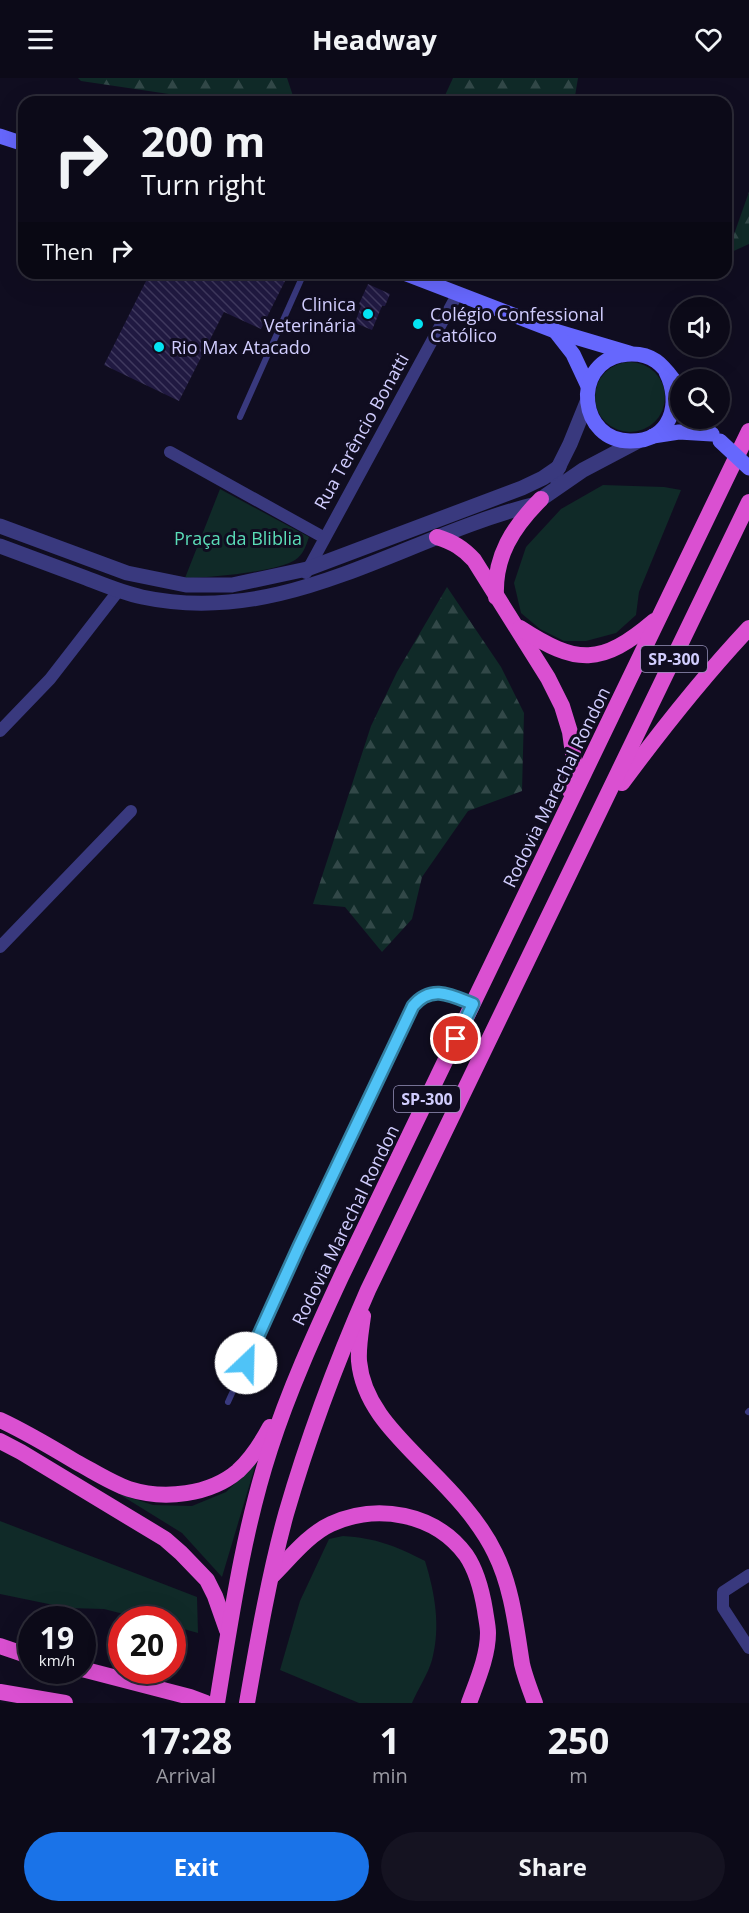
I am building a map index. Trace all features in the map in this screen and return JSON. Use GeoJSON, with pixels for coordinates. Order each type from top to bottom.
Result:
{"type":"FeatureCollection","features":[{"type":"Feature","properties":{"kind":"highway","name":"Rodovia Marechal Rondon"},"geometry":{"type":"LineString","coordinates":[[217,1703],[240,1566],[253,1508],[288,1395],[341,1277],[749,431]]}},
{"type":"Feature","properties":{"kind":"highway"},"geometry":{"type":"LineString","coordinates":[[496,598],[495,581],[502,551],[510,535],[538,502]]}},
{"type":"Feature","properties":{"kind":"highway","name":"SP-300"},"geometry":{"type":"LineString","coordinates":[[247,1703],[286,1516],[310,1438],[345,1344],[368,1290],[749,502]]}},
{"type":"Feature","properties":{"kind":"highway"},"geometry":{"type":"LineString","coordinates":[[437,537],[465,550],[474,560],[548,678],[570,732],[574,761],[568,806]]}},
{"type":"Feature","properties":{"kind":"highway"},"geometry":{"type":"LineString","coordinates":[[516,625],[559,651],[568,654],[590,655],[609,652],[624,644],[659,617]]}},
{"type":"Feature","properties":{"kind":"highway"},"geometry":{"type":"LineString","coordinates":[[599,815],[670,719],[749,628]]}},
{"type":"Feature","properties":{"kind":"highway"},"geometry":{"type":"LineString","coordinates":[[368,1290],[358,1346],[363,1383],[372,1402],[395,1436],[467,1509],[495,1553],[509,1594],[519,1634],[523,1666],[535,1703]]}},
{"type":"Feature","properties":{"kind":"highway"},"geometry":{"type":"LineString","coordinates":[[0,1420],[26,1432],[97,1474],[129,1489],[160,1495],[190,1493],[213,1487],[238,1471],[260,1445],[288,1395]]}},
{"type":"Feature","properties":{"kind":"highway"},"geometry":{"type":"LineString","coordinates":[[0,1441],[165,1539],[207,1580],[229,1634]]}},
{"type":"Feature","properties":{"kind":"highway"},"geometry":{"type":"LineString","coordinates":[[273,1575],[316,1534],[330,1524],[359,1514],[381,1512],[402,1515],[438,1528],[456,1542],[468,1557],[482,1590],[488,1633],[480,1675],[469,1703]]}},
{"type":"Feature","properties":{"kind":"highway"},"geometry":{"type":"LineString","coordinates":[[0,1646],[18,1653]]}},
{"type":"Feature","properties":{"kind":"highway"},"geometry":{"type":"LineString","coordinates":[[0,1657],[18,1658]]}},
{"type":"Feature","properties":{"kind":"highway"},"geometry":{"type":"LineString","coordinates":[[96,1673],[206,1703]]}},
{"type":"Feature","properties":{"kind":"highway"},"geometry":{"type":"LineString","coordinates":[[0,1692],[65,1703]]}},
{"type":"Feature","properties":{"kind":"main road"},"geometry":{"type":"LineString","coordinates":[[0,136],[18,142]]}},
{"type":"Feature","properties":{"kind":"main road"},"geometry":{"type":"LineString","coordinates":[[421,279],[555,332],[643,355],[656,361],[670,377]]}},
{"type":"Feature","properties":{"kind":"main road"},"geometry":{"type":"LineString","coordinates":[[555,332],[573,354],[588,386]]}},
{"type":"Feature","properties":{"kind":"main road"},"geometry":{"type":"LineString","coordinates":[[629,353],[615,356],[603,363],[594,373],[588,386],[587,402],[590,416],[598,428],[610,437],[623,441],[679,432],[716,437]]}},
{"type":"Feature","properties":{"kind":"main road"},"geometry":{"type":"LineString","coordinates":[[644,439],[662,429],[671,416],[675,400],[673,385],[666,372]]}},
{"type":"Feature","properties":{"kind":"main road"},"geometry":{"type":"LineString","coordinates":[[711,429],[749,468]]}},
{"type":"Feature","properties":{"kind":"street","name":"Rua Terêncio Bonatti"},"geometry":{"type":"LineString","coordinates":[[301,588],[307,568],[323,537],[458,292]]}},
{"type":"Feature","properties":{"kind":"street"},"geometry":{"type":"LineString","coordinates":[[538,502],[559,467],[587,402]]}},
{"type":"Feature","properties":{"kind":"street"},"geometry":{"type":"LineString","coordinates":[[0,546],[141,597],[185,604],[227,603],[265,598],[301,588],[538,502],[591,465],[644,439]]}},
{"type":"Feature","properties":{"kind":"street"},"geometry":{"type":"LineString","coordinates":[[170,452],[323,537]]}},
{"type":"Feature","properties":{"kind":"street"},"geometry":{"type":"LineString","coordinates":[[2,531],[127,573],[186,585],[231,585],[307,568],[522,488],[559,467]]}},
{"type":"Feature","properties":{"kind":"street"},"geometry":{"type":"LineString","coordinates":[[0,731],[50,679],[119,590]]}},
{"type":"Feature","properties":{"kind":"street"},"geometry":{"type":"LineString","coordinates":[[0,947],[131,811]]}},
{"type":"Feature","properties":{"kind":"street"},"geometry":{"type":"LineString","coordinates":[[749,1575],[723,1592],[723,1608],[749,1648]]}},
{"type":"Feature","properties":{"kind":"lane"},"geometry":{"type":"LineString","coordinates":[[240,417],[301,279]]}},
{"type":"Feature","properties":{"kind":"lane"},"geometry":{"type":"LineString","coordinates":[[228,1402],[413,1006],[429,993],[449,995],[473,1004]]}},
{"type":"Feature","properties":{"kind":"green space"},"geometry":{"type":"Polygon","coordinates":[[[78,78],[287,78],[293,96],[182,96],[81,81],[78,78]]]}},
{"type":"Feature","properties":{"kind":"green space"},"geometry":{"type":"Polygon","coordinates":[[[453,78],[578,78],[575,96],[445,96],[453,78]]]}},
{"type":"Feature","properties":{"kind":"green space"},"geometry":{"type":"Polygon","coordinates":[[[749,192],[749,244],[732,252],[732,240],[749,192]]]}},
{"type":"Feature","properties":{"kind":"green space"},"geometry":{"type":"Polygon","coordinates":[[[623,362],[637,362],[650,368],[659,377],[665,390],[663,410],[655,422],[637,432],[623,432],[610,426],[601,417],[595,404],[595,390],[601,377],[610,368],[623,362]]]}},
{"type":"Feature","properties":{"kind":"green space"},"geometry":{"type":"Polygon","coordinates":[[[603,485],[664,487],[681,490],[639,592],[636,615],[616,633],[586,641],[564,641],[540,629],[521,613],[514,583],[526,547],[561,509],[603,485]]]}},
{"type":"Feature","properties":{"kind":"green space","name":"Praça da Bliblia"},"geometry":{"type":"Polygon","coordinates":[[[220,489],[309,537],[300,556],[286,564],[258,571],[185,578],[220,489]]]}},
{"type":"Feature","properties":{"kind":"green space"},"geometry":{"type":"Polygon","coordinates":[[[447,587],[501,667],[524,713],[522,791],[468,811],[422,877],[412,919],[382,952],[345,907],[313,904],[371,726],[397,672],[447,587]]]}},
{"type":"Feature","properties":{"kind":"green space"},"geometry":{"type":"Polygon","coordinates":[[[256,1463],[222,1577],[182,1533],[119,1494],[153,1505],[192,1506],[226,1492],[256,1463]]]}},
{"type":"Feature","properties":{"kind":"green space"},"geometry":{"type":"Polygon","coordinates":[[[0,1521],[197,1597],[198,1633],[186,1630],[186,1606],[108,1606],[108,1610],[96,1609],[96,1606],[58,1606],[0,1594],[0,1521]]]}},
{"type":"Feature","properties":{"kind":"green space"},"geometry":{"type":"Polygon","coordinates":[[[343,1536],[386,1544],[425,1561],[434,1598],[435,1648],[430,1665],[412,1703],[359,1703],[280,1670],[300,1601],[329,1539],[343,1536]]]}},
{"type":"Feature","properties":{"kind":"building","name":"Rio Max Atacado"},"geometry":{"type":"Polygon","coordinates":[[[147,279],[286,279],[261,329],[224,312],[179,401],[104,365],[147,279]]]}},
{"type":"Feature","properties":{"kind":"building","name":"Clinica Veterinária"},"geometry":{"type":"Polygon","coordinates":[[[368,284],[390,294],[372,330],[355,323],[361,306],[359,304],[368,284]]]}},
{"type":"Feature","properties":{"kind":"place","name":"Clinica Veterinária"},"geometry":{"type":"Point","coordinates":[368,314]}},
{"type":"Feature","properties":{"kind":"place","name":"Colégio Confessional Católico"},"geometry":{"type":"Point","coordinates":[418,324]}},
{"type":"Feature","properties":{"kind":"place","name":"Rio Max Atacado"},"geometry":{"type":"Point","coordinates":[159,347]}},
{"type":"Feature","properties":{"kind":"route"},"geometry":{"type":"LineString","coordinates":[[246,1363],[308,1226],[413,1006],[420,998],[429,993],[438,993],[473,1004],[456,1039]]}}]}
